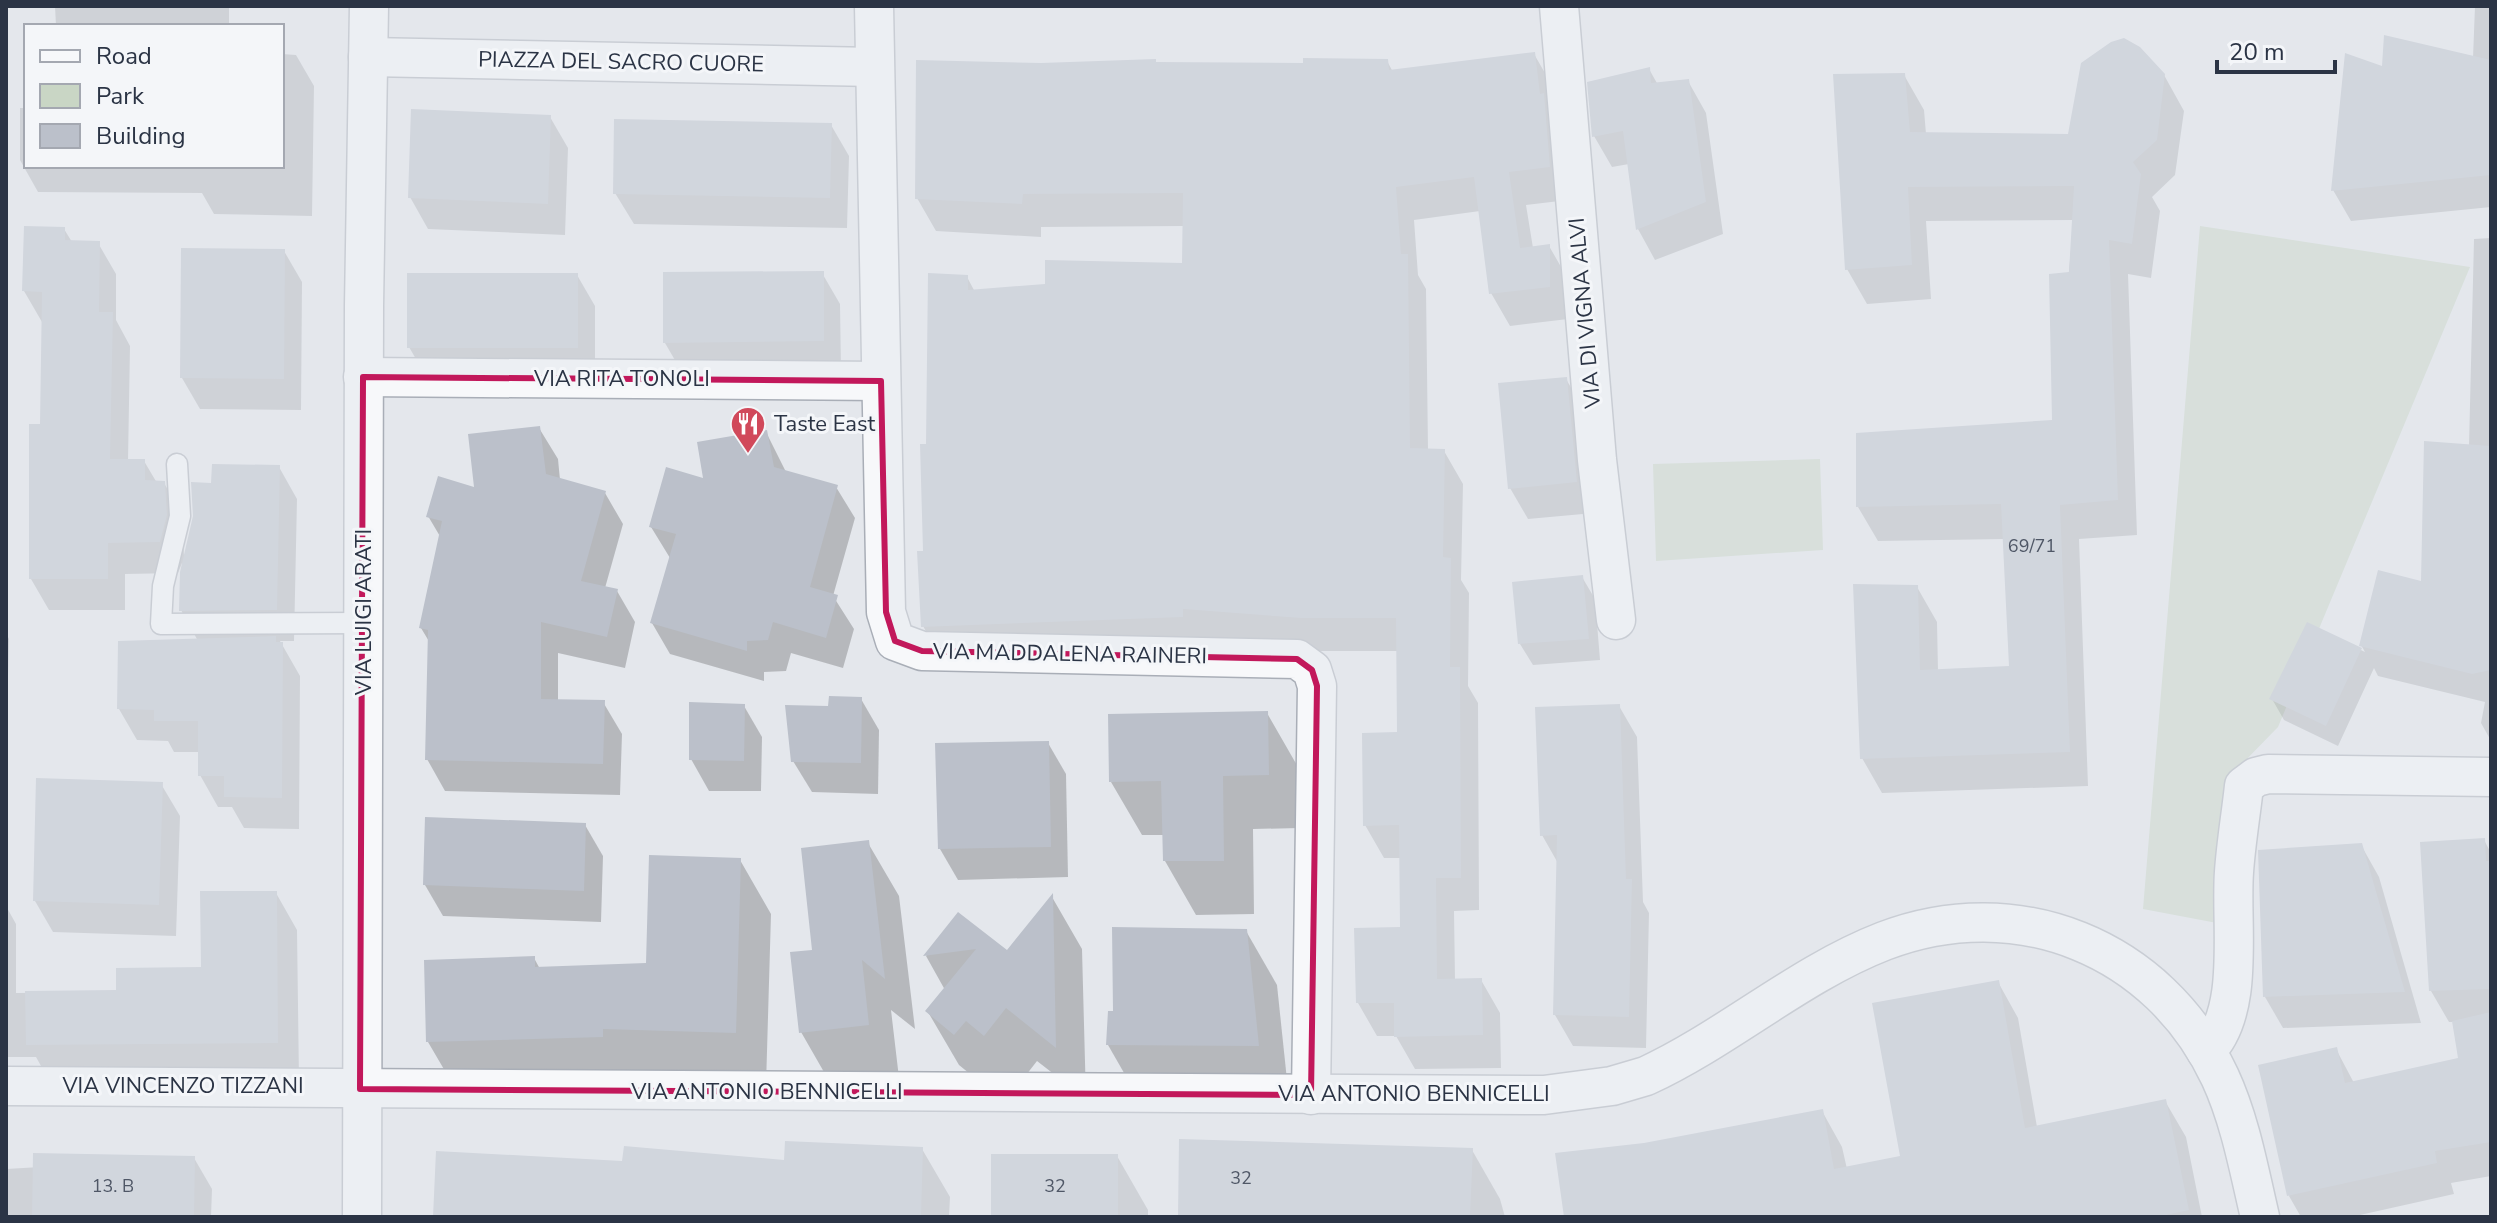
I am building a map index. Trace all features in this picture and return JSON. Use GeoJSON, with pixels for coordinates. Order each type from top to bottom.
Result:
{"type":"FeatureCollection","features":[{"type":"Feature","properties":{"kind":"street","name":"VIA LUIGI ARATI"},"geometry":{"type":"LineString","coordinates":[[362,1217],[363,377],[369,6]]}},
{"type":"Feature","properties":{"kind":"street","name":"VIA MADDALENA RAINERI"},"geometry":{"type":"LineString","coordinates":[[874,6],[886,612],[895,641],[922,651],[1297,659],[1312,670],[1317,686],[1311,1095]]}},
{"type":"Feature","properties":{"kind":"street","name":"VIA DI VIGNA ALVI"},"geometry":{"type":"LineString","coordinates":[[1559,6],[1597,460],[1616,620]]}},
{"type":"Feature","properties":{"kind":"street","name":"PIAZZA DEL SACRO CUORE"},"geometry":{"type":"LineString","coordinates":[[368,57],[874,67]]}},
{"type":"Feature","properties":{"kind":"street","name":"VIA RITA TONOLI"},"geometry":{"type":"LineString","coordinates":[[363,377],[881,381]]}},
{"type":"Feature","properties":{"kind":"street"},"geometry":{"type":"LineString","coordinates":[[2206,1051],[2220,1033],[2229,998],[2234,872],[2244,786],[2249,780],[2268,774],[2491,777]]}},
{"type":"Feature","properties":{"kind":"street","name":"VIA ANTONIO BENNICELLI"},"geometry":{"type":"LineString","coordinates":[[360,1089],[1544,1095],[1612,1086],[1672,1064],[1817,976],[1880,943],[1939,925],[1970,921],[2023,924],[2108,954],[2151,983],[2183,1018],[2206,1051],[2230,1103],[2260,1217]]}},
{"type":"Feature","properties":{"kind":"street","name":"VIA VINCENZO TIZZANI"},"geometry":{"type":"LineString","coordinates":[[6,1086],[360,1089]]}},
{"type":"Feature","properties":{"kind":"lane"},"geometry":{"type":"LineString","coordinates":[[177,464],[180,516],[163,586],[161,624],[364,623]]}},
{"type":"Feature","properties":{"kind":"highlighted area"},"geometry":{"type":"Polygon","coordinates":[[[363,377],[881,381],[886,612],[895,641],[922,651],[1297,659],[1312,670],[1317,686],[1311,1095],[360,1089],[363,377]]]}},
{"type":"Feature","properties":{"kind":"green space"},"geometry":{"type":"Polygon","coordinates":[[[2200,226],[2470,267],[2278,727],[2241,765],[2217,923],[2143,909],[2200,226]]]}},
{"type":"Feature","properties":{"kind":"green space"},"geometry":{"type":"Polygon","coordinates":[[[1820,459],[1823,550],[1656,561],[1653,464],[1820,459]]]}},
{"type":"Feature","properties":{"kind":"building"},"geometry":{"type":"Polygon","coordinates":[[[2384,35],[2491,60],[2491,175],[2331,191],[2345,53],[2382,66],[2384,35]]]}},
{"type":"Feature","properties":{"kind":"building"},"geometry":{"type":"Polygon","coordinates":[[[2124,38],[2140,47],[2165,74],[2157,140],[2133,162],[2141,174],[2132,244],[2109,240],[2118,500],[2060,505],[2070,752],[1860,759],[1853,584],[1918,585],[1920,670],[2009,666],[2001,504],[1856,507],[1856,433],[2052,420],[2049,274],[2069,272],[2074,186],[1908,187],[1912,265],[1845,270],[1833,74],[1905,73],[1910,132],[2068,134],[2081,63],[2111,42],[2124,38]]]}},
{"type":"Feature","properties":{"kind":"building"},"geometry":{"type":"Polygon","coordinates":[[[1535,52],[1540,94],[1544,93],[1550,167],[1509,172],[1520,248],[1550,244],[1550,287],[1489,294],[1474,177],[1396,187],[1401,254],[1408,254],[1410,448],[1445,449],[1443,557],[1451,558],[1450,667],[1460,667],[1461,878],[1436,878],[1437,979],[1482,978],[1483,1035],[1394,1037],[1394,1003],[1356,1003],[1354,928],[1400,927],[1399,825],[1363,826],[1362,733],[1397,732],[1396,618],[1301,618],[1183,609],[1183,617],[921,627],[917,551],[923,551],[920,444],[926,444],[928,273],[968,275],[968,290],[1045,284],[1045,260],[1182,263],[1183,193],[1023,194],[1022,204],[915,199],[916,60],[1041,63],[1156,59],[1156,62],[1303,63],[1303,58],[1388,59],[1389,70],[1535,52]]]}},
{"type":"Feature","properties":{"kind":"building"},"geometry":{"type":"Polygon","coordinates":[[[1650,67],[1651,83],[1689,79],[1706,202],[1636,230],[1623,131],[1592,137],[1587,82],[1650,67]]]}},
{"type":"Feature","properties":{"kind":"building"},"geometry":{"type":"Polygon","coordinates":[[[411,109],[551,115],[548,204],[408,198],[411,109]]]}},
{"type":"Feature","properties":{"kind":"building"},"geometry":{"type":"Polygon","coordinates":[[[614,119],[832,123],[830,198],[613,194],[614,119]]]}},
{"type":"Feature","properties":{"kind":"building"},"geometry":{"type":"Polygon","coordinates":[[[24,226],[65,227],[65,240],[100,241],[99,312],[113,312],[110,459],[145,459],[145,480],[165,481],[167,515],[160,542],[108,543],[108,579],[29,579],[29,424],[40,424],[42,292],[22,291],[24,226]]]}},
{"type":"Feature","properties":{"kind":"building"},"geometry":{"type":"Polygon","coordinates":[[[181,248],[285,249],[284,379],[180,378],[181,248]]]}},
{"type":"Feature","properties":{"kind":"building"},"geometry":{"type":"Polygon","coordinates":[[[824,271],[824,341],[663,343],[663,272],[824,271]]]}},
{"type":"Feature","properties":{"kind":"building"},"geometry":{"type":"Polygon","coordinates":[[[407,273],[578,273],[578,348],[407,348],[407,273]]]}},
{"type":"Feature","properties":{"kind":"building"},"geometry":{"type":"Polygon","coordinates":[[[1567,377],[1577,482],[1508,489],[1498,383],[1567,377]]]}},
{"type":"Feature","properties":{"kind":"building"},"geometry":{"type":"Polygon","coordinates":[[[540,426],[546,474],[606,491],[581,581],[618,589],[607,637],[541,622],[541,699],[605,700],[603,764],[425,760],[428,630],[419,628],[442,521],[426,517],[438,476],[474,487],[468,434],[540,426]]]}},
{"type":"Feature","properties":{"kind":"building"},"geometry":{"type":"Polygon","coordinates":[[[767,430],[774,467],[838,485],[810,587],[838,595],[826,638],[773,622],[768,640],[747,641],[747,651],[650,623],[676,534],[649,527],[666,467],[703,478],[697,442],[767,430]]]}},
{"type":"Feature","properties":{"kind":"building"},"geometry":{"type":"Polygon","coordinates":[[[2424,441],[2491,446],[2491,670],[2472,674],[2359,646],[2378,570],[2421,581],[2424,441]]]}},
{"type":"Feature","properties":{"kind":"building"},"geometry":{"type":"Polygon","coordinates":[[[212,464],[280,465],[277,610],[179,611],[180,572],[193,516],[191,482],[211,483],[212,464]]]}},
{"type":"Feature","properties":{"kind":"building"},"geometry":{"type":"Polygon","coordinates":[[[1583,575],[1589,639],[1518,644],[1512,582],[1583,575]]]}},
{"type":"Feature","properties":{"kind":"building"},"geometry":{"type":"Polygon","coordinates":[[[2307,622],[2362,648],[2326,726],[2269,699],[2307,622]]]}},
{"type":"Feature","properties":{"kind":"building"},"geometry":{"type":"Polygon","coordinates":[[[276,636],[276,642],[283,642],[282,798],[224,797],[224,776],[198,776],[198,721],[154,721],[154,710],[117,709],[118,641],[276,636]]]}},
{"type":"Feature","properties":{"kind":"building"},"geometry":{"type":"Polygon","coordinates":[[[829,696],[862,697],[861,763],[791,762],[785,705],[828,706],[829,696]]]}},
{"type":"Feature","properties":{"kind":"building"},"geometry":{"type":"Polygon","coordinates":[[[689,702],[745,704],[744,761],[689,760],[689,702]]]}},
{"type":"Feature","properties":{"kind":"building"},"geometry":{"type":"Polygon","coordinates":[[[1620,704],[1626,879],[1632,879],[1629,1017],[1553,1015],[1557,835],[1540,836],[1535,707],[1620,704]]]}},
{"type":"Feature","properties":{"kind":"building"},"geometry":{"type":"Polygon","coordinates":[[[1268,711],[1269,775],[1223,776],[1224,861],[1163,861],[1161,781],[1109,782],[1108,714],[1268,711]]]}},
{"type":"Feature","properties":{"kind":"building"},"geometry":{"type":"Polygon","coordinates":[[[1049,741],[1051,847],[938,849],[935,743],[1049,741]]]}},
{"type":"Feature","properties":{"kind":"building"},"geometry":{"type":"Polygon","coordinates":[[[36,778],[163,782],[159,905],[33,901],[36,778]]]}},
{"type":"Feature","properties":{"kind":"building"},"geometry":{"type":"Polygon","coordinates":[[[425,817],[586,823],[584,891],[423,885],[425,817]]]}},
{"type":"Feature","properties":{"kind":"building"},"geometry":{"type":"Polygon","coordinates":[[[2485,838],[2486,861],[2491,861],[2491,989],[2429,991],[2420,842],[2485,838]]]}},
{"type":"Feature","properties":{"kind":"building"},"geometry":{"type":"Polygon","coordinates":[[[869,840],[885,979],[862,960],[869,1025],[799,1033],[790,952],[812,950],[801,848],[869,840]]]}},
{"type":"Feature","properties":{"kind":"building"},"geometry":{"type":"Polygon","coordinates":[[[2362,843],[2405,992],[2263,997],[2258,850],[2362,843]]]}},
{"type":"Feature","properties":{"kind":"building"},"geometry":{"type":"Polygon","coordinates":[[[649,855],[741,858],[736,1033],[603,1029],[603,1037],[426,1042],[424,960],[535,956],[535,967],[646,963],[649,855]]]}},
{"type":"Feature","properties":{"kind":"building"},"geometry":{"type":"Polygon","coordinates":[[[200,891],[277,891],[278,1043],[26,1045],[25,991],[116,990],[116,968],[201,967],[200,891]]]}},
{"type":"Feature","properties":{"kind":"building"},"geometry":{"type":"Polygon","coordinates":[[[1053,893],[1056,1048],[1006,1008],[984,1036],[966,1021],[954,1035],[925,1011],[976,949],[923,956],[958,912],[1007,950],[1053,893]]]}},
{"type":"Feature","properties":{"kind":"building"},"geometry":{"type":"Polygon","coordinates":[[[1112,927],[1247,929],[1259,1046],[1106,1045],[1108,1011],[1113,1011],[1112,927]]]}},
{"type":"Feature","properties":{"kind":"building"},"geometry":{"type":"Polygon","coordinates":[[[1999,980],[2025,1128],[2166,1099],[2189,1210],[2157,1217],[1564,1217],[1555,1153],[1644,1143],[1823,1109],[1834,1169],[1900,1156],[1872,1003],[1999,980]]]}},
{"type":"Feature","properties":{"kind":"building"},"geometry":{"type":"Polygon","coordinates":[[[2491,1012],[2491,1142],[2435,1151],[2437,1163],[2287,1196],[2258,1065],[2337,1047],[2345,1083],[2458,1058],[2452,1021],[2491,1012]]]}},
{"type":"Feature","properties":{"kind":"building"},"geometry":{"type":"Polygon","coordinates":[[[1179,1139],[1473,1148],[1470,1217],[1178,1217],[1179,1139]]]}},
{"type":"Feature","properties":{"kind":"building"},"geometry":{"type":"Polygon","coordinates":[[[785,1141],[923,1147],[921,1217],[433,1217],[436,1151],[622,1161],[624,1146],[784,1160],[785,1141]]]}},
{"type":"Feature","properties":{"kind":"building"},"geometry":{"type":"Polygon","coordinates":[[[33,1153],[195,1156],[194,1217],[32,1217],[33,1153]]]}},
{"type":"Feature","properties":{"kind":"building"},"geometry":{"type":"Polygon","coordinates":[[[991,1154],[1118,1154],[1118,1217],[991,1217],[991,1154]]]}},
{"type":"Feature","properties":{"kind":"place","name":"Taste East"},"geometry":{"type":"Point","coordinates":[748,455]}}]}
